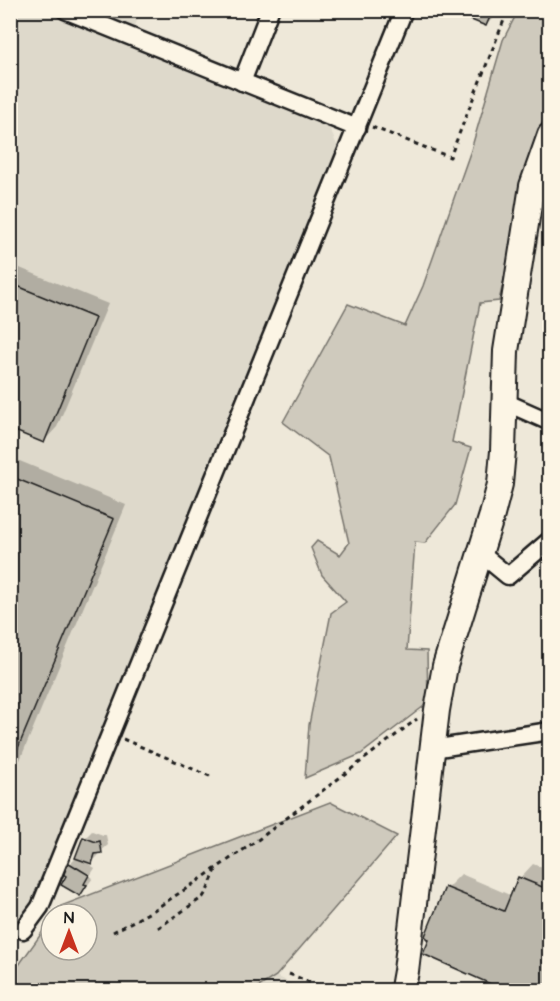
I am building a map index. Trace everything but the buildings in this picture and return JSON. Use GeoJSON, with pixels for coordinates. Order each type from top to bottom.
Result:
{"type":"FeatureCollection","features":[{"type":"Feature","properties":{"kind":"street"},"geometry":{"type":"LineString","coordinates":[[65,10],[242,82],[358,125]]}},
{"type":"Feature","properties":{"kind":"street"},"geometry":{"type":"LineString","coordinates":[[242,82],[270,10]]}},
{"type":"Feature","properties":{"kind":"street"},"geometry":{"type":"LineString","coordinates":[[23,930],[40,907],[404,10]]}},
{"type":"Feature","properties":{"kind":"street"},"geometry":{"type":"LineString","coordinates":[[404,990],[436,714],[446,666],[501,484],[506,351],[532,186],[549,135]]}},
{"type":"Feature","properties":{"kind":"street"},"geometry":{"type":"LineString","coordinates":[[505,402],[549,422]]}},
{"type":"Feature","properties":{"kind":"street"},"geometry":{"type":"LineString","coordinates":[[480,553],[508,576],[549,540]]}},
{"type":"Feature","properties":{"kind":"street"},"geometry":{"type":"LineString","coordinates":[[432,749],[549,731]]}},
{"type":"Feature","properties":{"kind":"path"},"geometry":{"type":"LineString","coordinates":[[358,125],[450,157],[508,10]]}},
{"type":"Feature","properties":{"kind":"path"},"geometry":{"type":"LineString","coordinates":[[113,932],[154,910],[259,839],[417,720],[436,714]]}},
{"type":"Feature","properties":{"kind":"path"},"geometry":{"type":"LineString","coordinates":[[110,734],[212,777]]}},
{"type":"Feature","properties":{"kind":"path"},"geometry":{"type":"LineString","coordinates":[[158,928],[203,897],[217,867]]}},
{"type":"Feature","properties":{"kind":"path"},"geometry":{"type":"LineString","coordinates":[[289,974],[330,990]]}},
{"type":"Feature","properties":{"kind":"shaded area"},"geometry":{"type":"Polygon","coordinates":[[[42,10],[329,127],[340,152],[35,905],[11,937],[10,11],[42,10]]]}},
{"type":"Feature","properties":{"kind":"shaded area"},"geometry":{"type":"Polygon","coordinates":[[[82,11],[141,11],[133,31],[82,11]]]}},
{"type":"Feature","properties":{"kind":"shaded area"},"geometry":{"type":"Polygon","coordinates":[[[518,11],[549,11],[549,102],[533,152],[499,301],[480,303],[452,442],[471,448],[455,505],[425,543],[415,542],[407,650],[427,651],[428,703],[361,754],[305,778],[309,725],[331,613],[346,602],[322,575],[311,548],[317,541],[340,555],[349,543],[329,457],[283,422],[348,304],[405,326],[423,286],[471,150],[503,40],[518,11]]]}},
{"type":"Feature","properties":{"kind":"shaded area"},"geometry":{"type":"Polygon","coordinates":[[[330,802],[397,836],[276,976],[254,990],[11,990],[11,976],[39,937],[39,962],[99,962],[99,902],[71,902],[330,802]]]}},
{"type":"Feature","properties":{"kind":"shaded area"},"geometry":{"type":"Polygon","coordinates":[[[276,976],[306,990],[254,990],[276,976]]]}}]}
